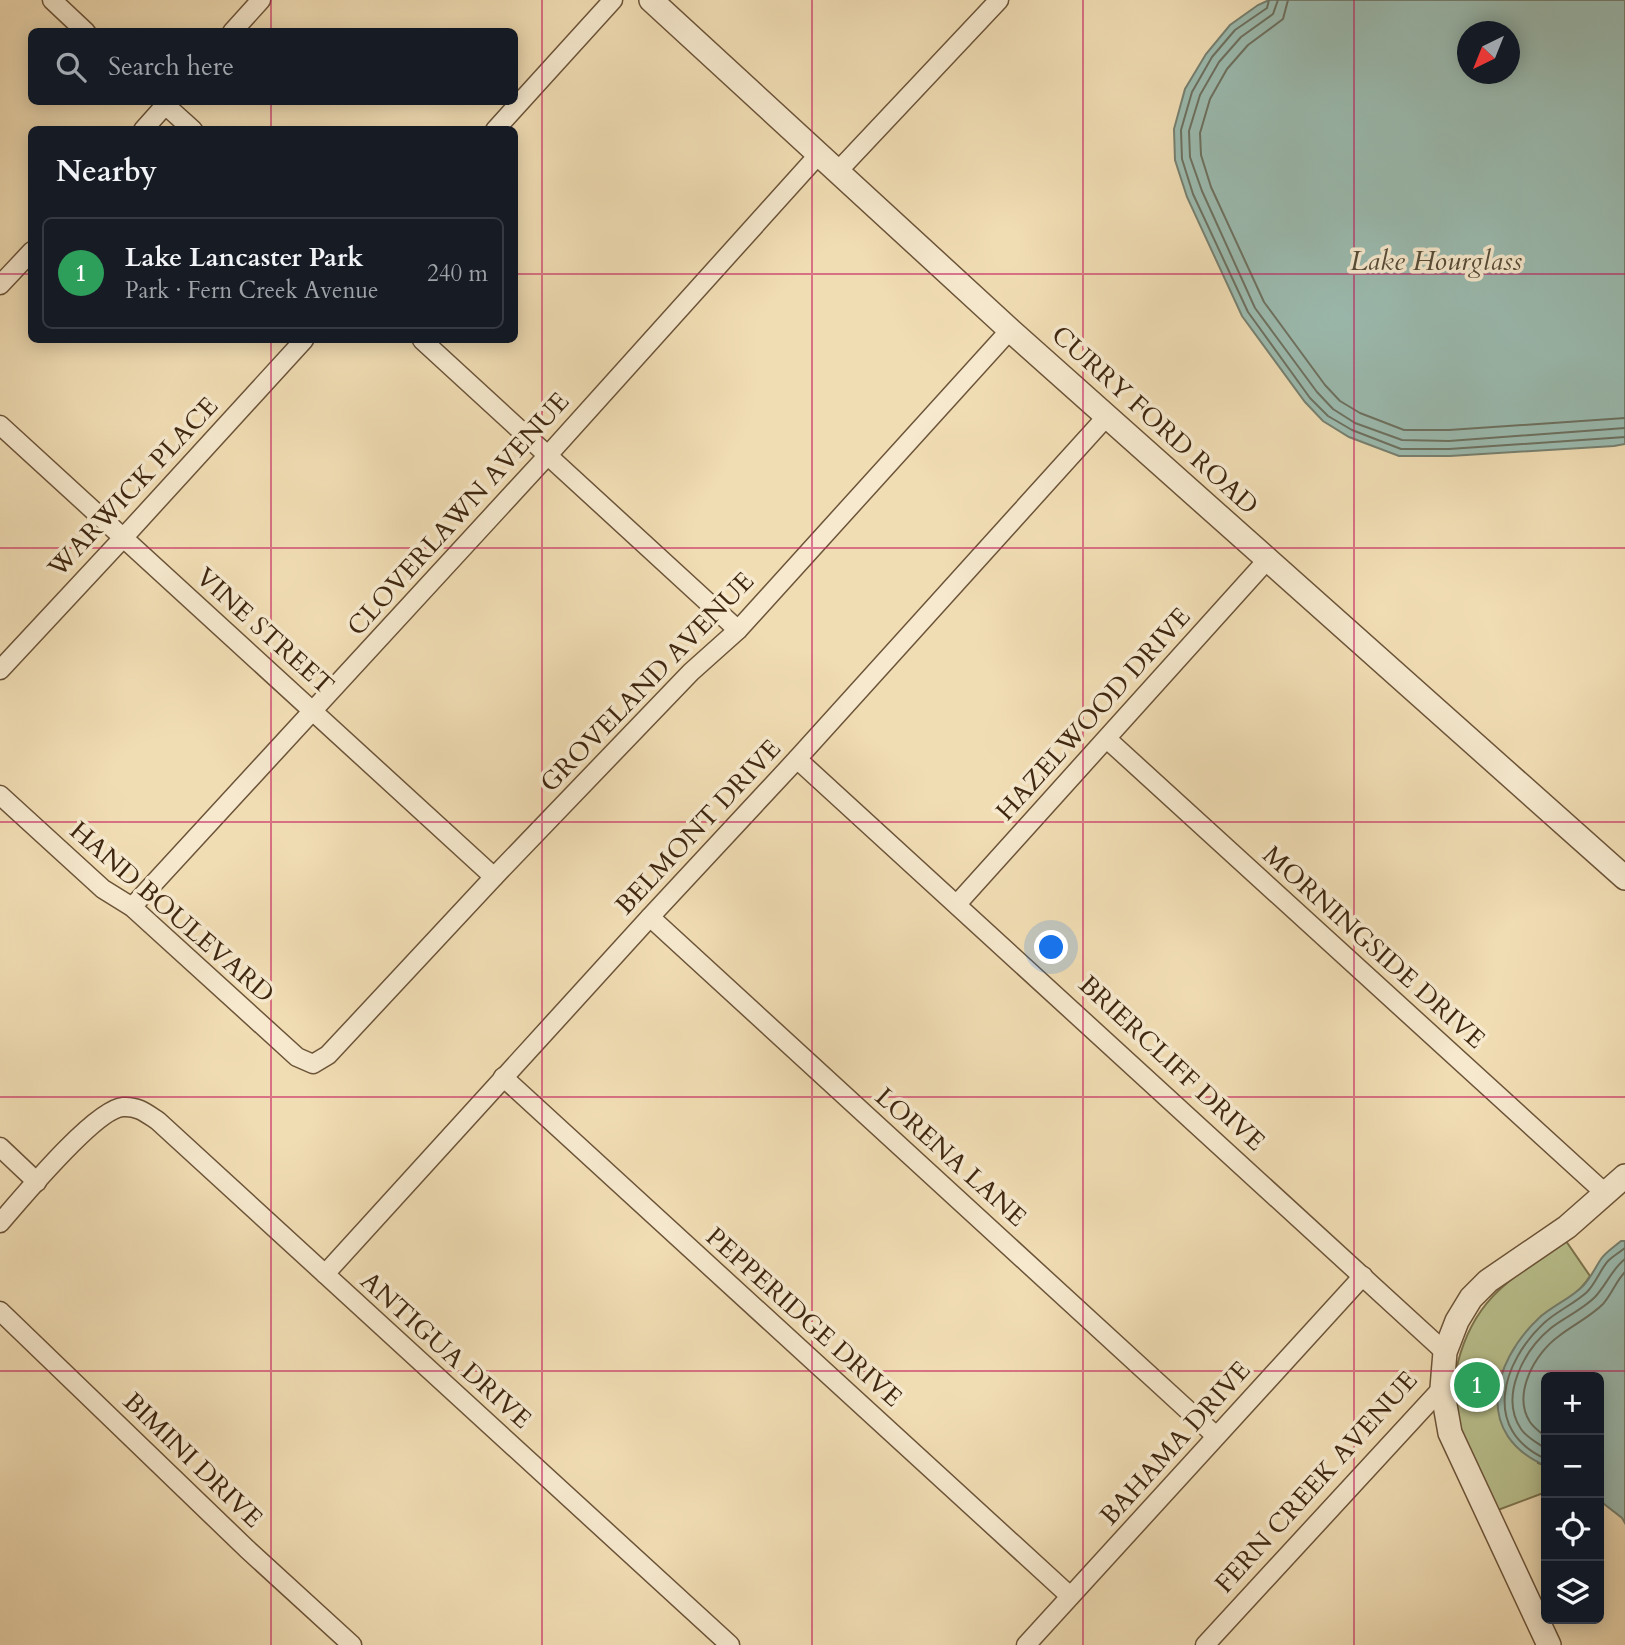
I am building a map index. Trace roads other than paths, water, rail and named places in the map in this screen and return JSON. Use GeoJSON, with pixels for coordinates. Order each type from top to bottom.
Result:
{"type":"FeatureCollection","features":[{"type":"Feature","properties":{"kind":"street"},"geometry":{"type":"LineString","coordinates":[[52,0],[82,28]]}},
{"type":"Feature","properties":{"kind":"street"},"geometry":{"type":"LineString","coordinates":[[236,28],[261,0]]}},
{"type":"Feature","properties":{"kind":"street"},"geometry":{"type":"LineString","coordinates":[[518,105],[613,0]]}},
{"type":"Feature","properties":{"kind":"street","name":"CURRY FORD ROAD"},"geometry":{"type":"LineString","coordinates":[[651,0],[1010,330],[1625,878]]}},
{"type":"Feature","properties":{"kind":"street"},"geometry":{"type":"LineString","coordinates":[[838,171],[999,0]]}},
{"type":"Feature","properties":{"kind":"street"},"geometry":{"type":"LineString","coordinates":[[146,126],[163,105]]}},
{"type":"Feature","properties":{"kind":"street"},"geometry":{"type":"LineString","coordinates":[[168,105],[188,126]]}},
{"type":"Feature","properties":{"kind":"street"},"geometry":{"type":"LineString","coordinates":[[499,126],[518,105]]}},
{"type":"Feature","properties":{"kind":"street","name":"CLOVERLAWN AVENUE"},"geometry":{"type":"LineString","coordinates":[[132,907],[549,454],[820,153]]}},
{"type":"Feature","properties":{"kind":"street"},"geometry":{"type":"LineString","coordinates":[[0,285],[28,255]]}},
{"type":"Feature","properties":{"kind":"street","name":"GROVELAND AVENUE"},"geometry":{"type":"LineString","coordinates":[[313,1064],[328,1055],[691,672],[738,630],[1010,330]]}},
{"type":"Feature","properties":{"kind":"street","name":"WARWICK PLACE"},"geometry":{"type":"LineString","coordinates":[[0,670],[301,343]]}},
{"type":"Feature","properties":{"kind":"street"},"geometry":{"type":"LineString","coordinates":[[425,343],[738,630]]}},
{"type":"Feature","properties":{"kind":"street","name":"BELMONT DRIVE"},"geometry":{"type":"LineString","coordinates":[[325,1274],[1108,415]]}},
{"type":"Feature","properties":{"kind":"street","name":"VINE STREET"},"geometry":{"type":"LineString","coordinates":[[0,425],[494,877]]}},
{"type":"Feature","properties":{"kind":"street","name":"HAZELWOOD DRIVE"},"geometry":{"type":"LineString","coordinates":[[957,904],[1269,558]]}},
{"type":"Feature","properties":{"kind":"street","name":"MORNINGSIDE DRIVE"},"geometry":{"type":"LineString","coordinates":[[1107,739],[1606,1194]]}},
{"type":"Feature","properties":{"kind":"street","name":"BRIERCLIFF DRIVE"},"geometry":{"type":"LineString","coordinates":[[797,759],[1445,1352]]}},
{"type":"Feature","properties":{"kind":"street","name":"HAND BOULEVARD"},"geometry":{"type":"LineString","coordinates":[[0,795],[103,889],[132,907],[297,1057],[313,1064]]}},
{"type":"Feature","properties":{"kind":"street","name":"LORENA LANE"},"geometry":{"type":"LineString","coordinates":[[650,917],[1216,1436]]}},
{"type":"Feature","properties":{"kind":"street","name":"PEPPERIDGE DRIVE"},"geometry":{"type":"LineString","coordinates":[[503,1077],[1070,1596]]}},
{"type":"Feature","properties":{"kind":"street","name":"ANTIGUA DRIVE"},"geometry":{"type":"LineString","coordinates":[[37,1182],[89,1127],[120,1107],[139,1109],[158,1121],[730,1645]]}},
{"type":"Feature","properties":{"kind":"street"},"geometry":{"type":"LineString","coordinates":[[0,1147],[37,1182],[0,1223]]}},
{"type":"Feature","properties":{"kind":"street","name":"FERN CREEK AVENUE"},"geometry":{"type":"LineString","coordinates":[[1205,1645],[1442,1388],[1445,1352],[1457,1321],[1471,1298],[1488,1281],[1567,1227],[1625,1176]]}},
{"type":"Feature","properties":{"kind":"street","name":"BAHAMA DRIVE"},"geometry":{"type":"LineString","coordinates":[[1026,1645],[1363,1276]]}},
{"type":"Feature","properties":{"kind":"street","name":"BIMINI DRIVE"},"geometry":{"type":"LineString","coordinates":[[0,1311],[247,1549],[352,1645]]}},
{"type":"Feature","properties":{"kind":"street"},"geometry":{"type":"LineString","coordinates":[[1442,1388],[1450,1433],[1549,1645]]}},
{"type":"Feature","properties":{"kind":"water","name":"Lake Hourglass"},"geometry":{"type":"Polygon","coordinates":[[[1269,0],[1625,0],[1625,444],[1450,456],[1399,456],[1349,437],[1323,421],[1305,402],[1242,316],[1187,197],[1175,160],[1174,129],[1185,89],[1206,54],[1230,25],[1269,0]]]}},
{"type":"Feature","properties":{"kind":"water"},"geometry":{"type":"Polygon","coordinates":[[[1621,1241],[1625,1241],[1625,1523],[1604,1504],[1604,1372],[1541,1372],[1541,1463],[1523,1453],[1508,1436],[1499,1417],[1501,1376],[1510,1356],[1539,1318],[1583,1286],[1603,1256],[1621,1241]]]}},
{"type":"Feature","properties":{"kind":"place","name":"Lake Lancaster Park"},"geometry":{"type":"Point","coordinates":[1477,1385]}}]}
